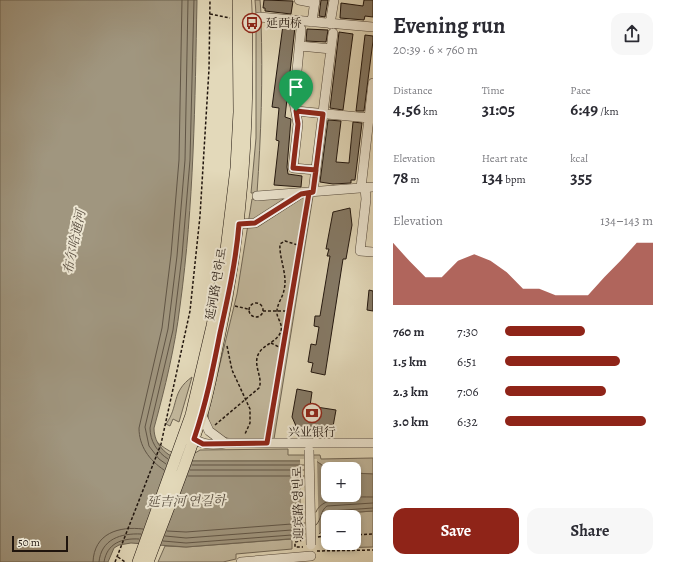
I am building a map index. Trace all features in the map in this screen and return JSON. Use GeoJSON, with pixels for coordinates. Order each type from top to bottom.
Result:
{"type":"FeatureCollection","features":[{"type":"Feature","properties":{"kind":"main road","name":"延河路 연하로"},"geometry":{"type":"LineString","coordinates":[[142,562],[188,439],[219,294],[228,238],[236,168],[239,112],[238,0]]}},
{"type":"Feature","properties":{"kind":"main road","name":"延河路 연하로"},"geometry":{"type":"LineString","coordinates":[[188,439],[202,416],[224,316],[239,224],[248,106],[246,0]]}},
{"type":"Feature","properties":{"kind":"street"},"geometry":{"type":"LineString","coordinates":[[299,0],[315,1],[312,22]]}},
{"type":"Feature","properties":{"kind":"street"},"geometry":{"type":"LineString","coordinates":[[239,224],[255,223],[308,193],[316,170],[331,49],[334,0]]}},
{"type":"Feature","properties":{"kind":"street"},"geometry":{"type":"LineString","coordinates":[[259,17],[312,22],[332,29],[373,27]]}},
{"type":"Feature","properties":{"kind":"street"},"geometry":{"type":"LineString","coordinates":[[301,29],[294,102],[298,124],[293,168],[316,170]]}},
{"type":"Feature","properties":{"kind":"street"},"geometry":{"type":"LineString","coordinates":[[300,46],[331,49]]}},
{"type":"Feature","properties":{"kind":"street"},"geometry":{"type":"LineString","coordinates":[[373,84],[369,118],[366,199],[360,251],[373,252]]}},
{"type":"Feature","properties":{"kind":"street"},"geometry":{"type":"LineString","coordinates":[[296,111],[369,118]]}},
{"type":"Feature","properties":{"kind":"street"},"geometry":{"type":"LineString","coordinates":[[257,196],[366,188]]}},
{"type":"Feature","properties":{"kind":"street"},"geometry":{"type":"LineString","coordinates":[[202,416],[209,431],[225,443]]}},
{"type":"Feature","properties":{"kind":"street"},"geometry":{"type":"LineString","coordinates":[[188,439],[203,444],[267,443],[309,447],[373,444]]}},
{"type":"Feature","properties":{"kind":"street","name":"迎宾路 영빈로"},"geometry":{"type":"LineString","coordinates":[[309,447],[311,553]]}},
{"type":"Feature","properties":{"kind":"street"},"geometry":{"type":"LineString","coordinates":[[241,562],[311,553]]}},
{"type":"Feature","properties":{"kind":"path"},"geometry":{"type":"LineString","coordinates":[[116,562],[161,444],[181,358],[195,268],[209,70],[210,0]]}},
{"type":"Feature","properties":{"kind":"path"},"geometry":{"type":"LineString","coordinates":[[210,14],[232,19]]}},
{"type":"Feature","properties":{"kind":"path"},"geometry":{"type":"LineString","coordinates":[[267,443],[284,350],[308,193]]}},
{"type":"Feature","properties":{"kind":"path"},"geometry":{"type":"LineString","coordinates":[[212,428],[256,392],[261,384],[257,364],[259,352],[263,347],[271,343],[281,331],[282,325],[277,311],[284,290],[280,244],[285,241],[301,246]]}},
{"type":"Feature","properties":{"kind":"path"},"geometry":{"type":"LineString","coordinates":[[257,302],[263,307],[263,311],[260,316],[253,317],[249,314],[248,308],[251,304],[257,302]]}},
{"type":"Feature","properties":{"kind":"path"},"geometry":{"type":"LineString","coordinates":[[232,305],[248,308]]}},
{"type":"Feature","properties":{"kind":"path"},"geometry":{"type":"LineString","coordinates":[[263,311],[290,310]]}},
{"type":"Feature","properties":{"kind":"path"},"geometry":{"type":"LineString","coordinates":[[271,343],[284,350]]}},
{"type":"Feature","properties":{"kind":"path"},"geometry":{"type":"LineString","coordinates":[[227,345],[232,370],[246,400],[251,415],[244,438]]}},
{"type":"Feature","properties":{"kind":"path"},"geometry":{"type":"LineString","coordinates":[[361,535],[373,534]]}},
{"type":"Feature","properties":{"kind":"path"},"geometry":{"type":"LineString","coordinates":[[311,553],[373,550]]}},
{"type":"Feature","properties":{"kind":"path"},"geometry":{"type":"LineString","coordinates":[[118,557],[125,562]]}},
{"type":"Feature","properties":{"kind":"shaded area"},"geometry":{"type":"Polygon","coordinates":[[[255,0],[260,0],[261,13],[256,14],[255,0]]]}},
{"type":"Feature","properties":{"kind":"shaded area"},"geometry":{"type":"Polygon","coordinates":[[[256,21],[261,21],[262,64],[260,150],[257,193],[251,193],[256,138],[256,21]]]}},
{"type":"Feature","properties":{"kind":"shaded area"},"geometry":{"type":"Polygon","coordinates":[[[313,196],[274,439],[243,440],[222,437],[215,432],[210,424],[208,413],[237,294],[252,199],[313,196]]]}},
{"type":"Feature","properties":{"kind":"shaded area"},"geometry":{"type":"Polygon","coordinates":[[[192,377],[179,422],[173,419],[170,426],[166,424],[173,411],[181,388],[192,377]]]}},
{"type":"Feature","properties":{"kind":"shaded area"},"geometry":{"type":"Polygon","coordinates":[[[157,442],[172,452],[183,455],[188,455],[200,450],[288,449],[288,455],[320,455],[321,459],[373,458],[373,474],[361,473],[361,462],[321,462],[321,464],[316,461],[181,461],[165,453],[157,442]]]}},
{"type":"Feature","properties":{"kind":"shaded area"},"geometry":{"type":"Polygon","coordinates":[[[373,511],[373,547],[361,547],[361,512],[373,511]]]}},
{"type":"Feature","properties":{"kind":"shaded area"},"geometry":{"type":"Polygon","coordinates":[[[292,539],[292,549],[236,554],[236,559],[223,562],[158,562],[165,546],[186,547],[292,539]]]}},
{"type":"Feature","properties":{"kind":"water"},"geometry":{"type":"Polygon","coordinates":[[[0,0],[197,0],[193,153],[185,268],[175,337],[166,383],[154,428],[156,439],[162,449],[170,456],[181,461],[316,461],[321,464],[321,502],[361,502],[361,473],[373,474],[373,511],[321,510],[321,533],[314,537],[186,547],[131,543],[119,545],[114,548],[108,562],[0,562],[0,0]]]}},
{"type":"Feature","properties":{"kind":"pier"},"geometry":{"type":"Polygon","coordinates":[[[300,459],[317,459],[319,536],[302,540],[300,459]]]}},
{"type":"Feature","properties":{"kind":"building"},"geometry":{"type":"Polygon","coordinates":[[[264,0],[293,1],[291,14],[265,11],[265,8],[263,8],[264,0]]]}},
{"type":"Feature","properties":{"kind":"building"},"geometry":{"type":"Polygon","coordinates":[[[321,0],[328,0],[325,17],[319,16],[321,0]]]}},
{"type":"Feature","properties":{"kind":"building"},"geometry":{"type":"Polygon","coordinates":[[[364,0],[373,0],[373,17],[365,16],[364,20],[340,18],[341,3],[363,6],[364,0]]]}},
{"type":"Feature","properties":{"kind":"building"},"geometry":{"type":"Polygon","coordinates":[[[283,25],[295,27],[285,117],[291,119],[287,167],[288,174],[302,176],[301,187],[274,185],[279,141],[276,140],[279,108],[272,107],[283,25]]]}},
{"type":"Feature","properties":{"kind":"building"},"geometry":{"type":"Polygon","coordinates":[[[307,29],[328,30],[326,42],[306,41],[307,29]]]}},
{"type":"Feature","properties":{"kind":"building"},"geometry":{"type":"Polygon","coordinates":[[[339,32],[353,34],[343,110],[330,108],[339,32]]]}},
{"type":"Feature","properties":{"kind":"building"},"geometry":{"type":"Polygon","coordinates":[[[365,35],[373,36],[373,41],[364,111],[356,111],[365,35]]]}},
{"type":"Feature","properties":{"kind":"building"},"geometry":{"type":"Polygon","coordinates":[[[328,120],[341,121],[336,162],[349,163],[353,122],[362,123],[355,180],[351,180],[351,183],[333,184],[320,182],[328,120]]]}},
{"type":"Feature","properties":{"kind":"building"},"geometry":{"type":"Polygon","coordinates":[[[350,208],[352,225],[346,259],[343,259],[325,375],[311,372],[313,363],[308,362],[311,344],[316,345],[319,327],[314,326],[315,316],[320,316],[330,256],[327,256],[329,249],[326,249],[333,212],[350,208]]]}},
{"type":"Feature","properties":{"kind":"building"},"geometry":{"type":"Polygon","coordinates":[[[369,290],[373,291],[373,311],[367,310],[369,290]]]}},
{"type":"Feature","properties":{"kind":"building"},"geometry":{"type":"Polygon","coordinates":[[[297,389],[312,392],[310,406],[336,410],[332,432],[296,426],[292,417],[297,389]]]}},
{"type":"Feature","properties":{"kind":"place","name":"延西桥"},"geometry":{"type":"Point","coordinates":[252,23]}},
{"type":"Feature","properties":{"kind":"place","name":"兴业银行"},"geometry":{"type":"Point","coordinates":[312,413]}},
{"type":"Feature","properties":{"kind":"route"},"geometry":{"type":"LineString","coordinates":[[296,111],[298,124],[293,168],[316,170],[313,192],[301,194],[255,223],[246,225],[239,224],[233,271],[220,335],[203,412],[194,439],[203,444],[267,443],[283,359],[309,193],[313,192],[316,170],[323,114],[296,111]]}},
{"type":"Feature","properties":{"kind":"water label","name":"布尔哈通河"},"geometry":{"type":"Point","coordinates":[74,242]}},
{"type":"Feature","properties":{"kind":"water label","name":"延吉河 연길하"},"geometry":{"type":"Point","coordinates":[186,501]}}]}
